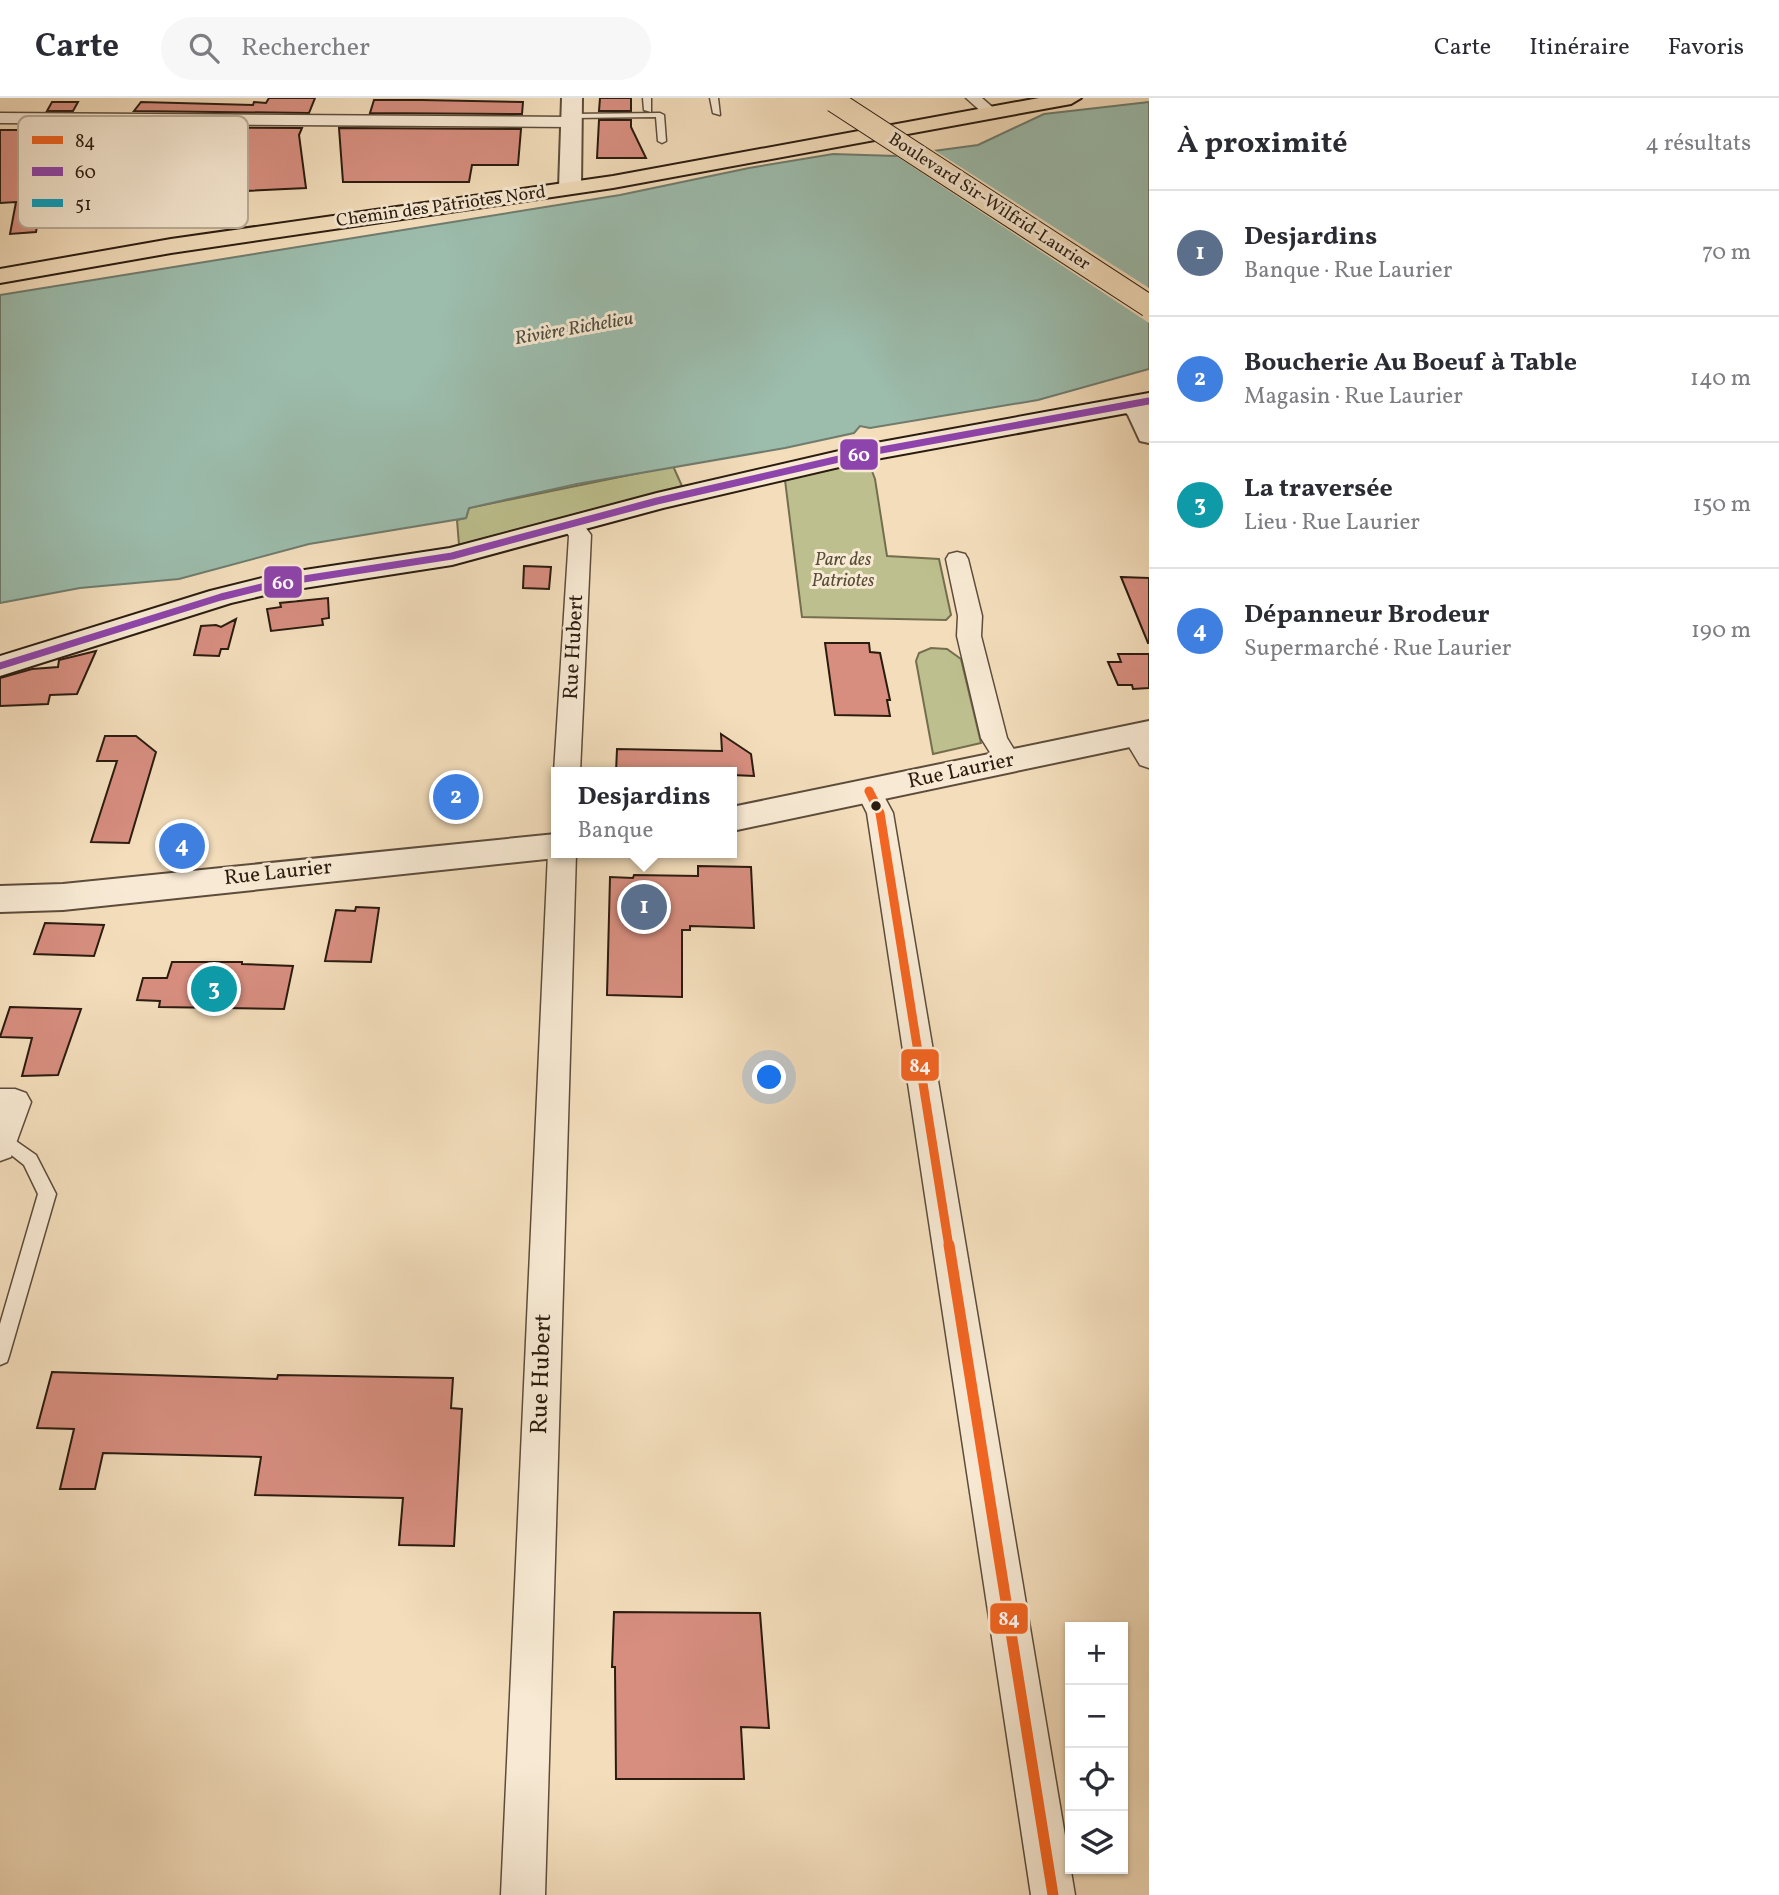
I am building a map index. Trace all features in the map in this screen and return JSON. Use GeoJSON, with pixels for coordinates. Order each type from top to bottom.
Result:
{"type":"FeatureCollection","features":[{"type":"Feature","properties":{"kind":"main road","name":"Chemin des Patriotes Nord"},"geometry":{"type":"LineString","coordinates":[[0,276],[171,246],[676,171],[924,123],[1071,98]]}},
{"type":"Feature","properties":{"kind":"main road","name":"Boulevard Sir-Wilfrid-Laurier"},"geometry":{"type":"LineString","coordinates":[[838,99],[1149,295]]}},
{"type":"Feature","properties":{"kind":"main road","name":"Boulevard Sir-Wilfrid-Laurier"},"geometry":{"type":"LineString","coordinates":[[838,99],[1149,306]]}},
{"type":"Feature","properties":{"kind":"main road"},"geometry":{"type":"LineString","coordinates":[[901,108],[924,123]]}},
{"type":"Feature","properties":{"kind":"main road"},"geometry":{"type":"LineString","coordinates":[[570,188],[572,112]]}},
{"type":"Feature","properties":{"kind":"main road"},"geometry":{"type":"LineString","coordinates":[[0,666],[253,589],[298,579],[452,556],[657,501],[865,453],[1140,403],[1140,414],[1149,435]]}},
{"type":"Feature","properties":{"kind":"main road","name":"Rue Laurier"},"geometry":{"type":"LineString","coordinates":[[737,818],[1008,761],[1144,742]]}},
{"type":"Feature","properties":{"kind":"main road","name":"Rue Laurier"},"geometry":{"type":"LineString","coordinates":[[0,899],[63,897],[551,847]]}},
{"type":"Feature","properties":{"kind":"street"},"geometry":{"type":"LineString","coordinates":[[974,98],[989,112]]}},
{"type":"Feature","properties":{"kind":"street"},"geometry":{"type":"LineString","coordinates":[[105,116],[107,112]]}},
{"type":"Feature","properties":{"kind":"street"},"geometry":{"type":"LineString","coordinates":[[36,116],[107,112],[572,112]]}},
{"type":"Feature","properties":{"kind":"street"},"geometry":{"type":"LineString","coordinates":[[0,118],[18,117]]}},
{"type":"Feature","properties":{"kind":"street","name":"Rue Hubert"},"geometry":{"type":"LineString","coordinates":[[567,767],[580,536],[572,525]]}},
{"type":"Feature","properties":{"kind":"street"},"geometry":{"type":"LineString","coordinates":[[957,559],[970,616],[970,636],[995,738],[1008,761]]}},
{"type":"Feature","properties":{"kind":"street"},"geometry":{"type":"LineString","coordinates":[[869,791],[880,813],[1053,1895]]}},
{"type":"Feature","properties":{"kind":"street","name":"Rue Hubert"},"geometry":{"type":"LineString","coordinates":[[523,1895],[562,858]]}},
{"type":"Feature","properties":{"kind":"street"},"geometry":{"type":"LineString","coordinates":[[1,1144],[7,1102]]}},
{"type":"Feature","properties":{"kind":"lane"},"geometry":{"type":"LineString","coordinates":[[647,98],[648,110]]}},
{"type":"Feature","properties":{"kind":"lane"},"geometry":{"type":"LineString","coordinates":[[714,98],[718,113]]}},
{"type":"Feature","properties":{"kind":"lane"},"geometry":{"type":"LineString","coordinates":[[572,112],[660,116],[662,141]]}},
{"type":"Feature","properties":{"kind":"lane"},"geometry":{"type":"LineString","coordinates":[[0,1356],[47,1194],[30,1160],[1,1144]]}},
{"type":"Feature","properties":{"kind":"green space","name":"Parc des Patriotes"},"geometry":{"type":"Polygon","coordinates":[[[868,461],[875,479],[887,556],[939,559],[951,615],[946,620],[802,617],[785,480],[868,461]]]}},
{"type":"Feature","properties":{"kind":"green space"},"geometry":{"type":"Polygon","coordinates":[[[673,466],[682,486],[459,545],[457,520],[466,518],[469,508],[673,466]]]}},
{"type":"Feature","properties":{"kind":"green space"},"geometry":{"type":"Polygon","coordinates":[[[931,648],[947,649],[961,659],[981,743],[933,754],[916,661],[919,653],[931,648]]]}},
{"type":"Feature","properties":{"kind":"water","name":"Rivière Richelieu"},"geometry":{"type":"Polygon","coordinates":[[[1149,102],[1149,369],[1038,400],[870,428],[860,426],[854,433],[785,448],[577,484],[469,508],[466,518],[309,544],[179,579],[80,588],[0,603],[0,295],[620,195],[749,168],[833,154],[896,156],[978,145],[1044,114],[1149,102]]]}},
{"type":"Feature","properties":{"kind":"pier"},"geometry":{"type":"Polygon","coordinates":[[[931,148],[1149,288],[1149,323],[890,152],[931,148]]]}},
{"type":"Feature","properties":{"kind":"building"},"geometry":{"type":"Polygon","coordinates":[[[269,98],[315,98],[309,113],[134,111],[141,102],[253,105],[254,102],[266,103],[269,98]]]}},
{"type":"Feature","properties":{"kind":"building"},"geometry":{"type":"Polygon","coordinates":[[[600,98],[631,98],[631,111],[599,111],[600,98]]]}},
{"type":"Feature","properties":{"kind":"building"},"geometry":{"type":"Polygon","coordinates":[[[374,100],[523,102],[522,114],[370,113],[374,100]]]}},
{"type":"Feature","properties":{"kind":"building"},"geometry":{"type":"Polygon","coordinates":[[[52,102],[78,102],[73,111],[47,111],[52,102]]]}},
{"type":"Feature","properties":{"kind":"building"},"geometry":{"type":"Polygon","coordinates":[[[599,120],[631,120],[631,127],[646,158],[597,158],[599,120]]]}},
{"type":"Feature","properties":{"kind":"building"},"geometry":{"type":"Polygon","coordinates":[[[248,128],[302,128],[299,135],[306,188],[248,191],[248,128]]]}},
{"type":"Feature","properties":{"kind":"building"},"geometry":{"type":"Polygon","coordinates":[[[339,128],[521,129],[518,165],[472,165],[469,182],[343,182],[339,128]]]}},
{"type":"Feature","properties":{"kind":"building"},"geometry":{"type":"Polygon","coordinates":[[[0,130],[18,130],[18,228],[37,228],[36,232],[10,234],[16,202],[0,203],[0,130]]]}},
{"type":"Feature","properties":{"kind":"building"},"geometry":{"type":"Polygon","coordinates":[[[524,566],[551,567],[549,589],[523,588],[524,566]]]}},
{"type":"Feature","properties":{"kind":"building"},"geometry":{"type":"Polygon","coordinates":[[[1121,577],[1149,578],[1149,643],[1148,643],[1121,577]]]}},
{"type":"Feature","properties":{"kind":"building"},"geometry":{"type":"Polygon","coordinates":[[[328,598],[329,618],[322,619],[323,625],[271,631],[267,609],[281,607],[280,603],[328,598]]]}},
{"type":"Feature","properties":{"kind":"building"},"geometry":{"type":"Polygon","coordinates":[[[236,619],[228,649],[221,649],[219,656],[194,655],[201,626],[221,627],[236,619]]]}},
{"type":"Feature","properties":{"kind":"building"},"geometry":{"type":"Polygon","coordinates":[[[825,643],[869,643],[870,652],[880,653],[890,700],[887,700],[890,716],[835,715],[825,643]]]}},
{"type":"Feature","properties":{"kind":"building"},"geometry":{"type":"Polygon","coordinates":[[[96,651],[77,694],[50,695],[48,704],[0,706],[0,678],[32,669],[58,667],[59,660],[96,651]]]}},
{"type":"Feature","properties":{"kind":"building"},"geometry":{"type":"Polygon","coordinates":[[[1118,654],[1149,654],[1149,688],[1133,689],[1132,685],[1118,685],[1108,662],[1121,662],[1118,654]]]}},
{"type":"Feature","properties":{"kind":"building"},"geometry":{"type":"Polygon","coordinates":[[[721,734],[751,754],[754,776],[737,775],[737,767],[616,767],[617,749],[722,751],[721,734]]]}},
{"type":"Feature","properties":{"kind":"building"},"geometry":{"type":"Polygon","coordinates":[[[105,736],[136,736],[156,752],[129,843],[91,842],[117,761],[97,761],[105,736]]]}},
{"type":"Feature","properties":{"kind":"building"},"geometry":{"type":"Polygon","coordinates":[[[698,866],[751,867],[754,928],[690,926],[690,930],[682,930],[682,997],[607,995],[610,877],[698,876],[698,866]]]}},
{"type":"Feature","properties":{"kind":"building"},"geometry":{"type":"Polygon","coordinates":[[[356,907],[379,908],[371,962],[325,961],[336,910],[355,911],[356,907]]]}},
{"type":"Feature","properties":{"kind":"building"},"geometry":{"type":"Polygon","coordinates":[[[45,923],[104,925],[94,956],[34,954],[45,923]]]}},
{"type":"Feature","properties":{"kind":"building"},"geometry":{"type":"Polygon","coordinates":[[[172,962],[242,962],[293,966],[284,1009],[159,1007],[160,1001],[137,1000],[143,978],[167,978],[172,962]]]}},
{"type":"Feature","properties":{"kind":"building"},"geometry":{"type":"Polygon","coordinates":[[[10,1007],[81,1009],[58,1075],[22,1076],[32,1038],[0,1037],[10,1007]]]}},
{"type":"Feature","properties":{"kind":"building"},"geometry":{"type":"Polygon","coordinates":[[[52,1372],[277,1379],[278,1375],[453,1378],[451,1408],[462,1409],[454,1546],[399,1545],[403,1498],[255,1495],[261,1457],[103,1453],[95,1489],[60,1489],[74,1429],[37,1428],[52,1372]]]}},
{"type":"Feature","properties":{"kind":"building"},"geometry":{"type":"Polygon","coordinates":[[[614,1612],[760,1613],[769,1728],[741,1727],[744,1779],[616,1779],[615,1667],[612,1667],[614,1612]]]}},
{"type":"Feature","properties":{"kind":"transit line","name":"60"},"geometry":{"type":"LineString","coordinates":[[0,666],[221,597],[278,583],[452,556],[657,501],[865,453],[1149,401]]}},
{"type":"Feature","properties":{"kind":"transit line","name":"84"},"geometry":{"type":"LineString","coordinates":[[869,791],[880,813],[1053,1895]]}},
{"type":"Feature","properties":{"kind":"place","name":"Boucherie Au Boeuf à Table"},"geometry":{"type":"Point","coordinates":[456,797]}},
{"type":"Feature","properties":{"kind":"place","name":"Dépanneur Brodeur"},"geometry":{"type":"Point","coordinates":[182,846]}},
{"type":"Feature","properties":{"kind":"place","name":"Desjardins"},"geometry":{"type":"Point","coordinates":[644,907]}},
{"type":"Feature","properties":{"kind":"place","name":"La traversée"},"geometry":{"type":"Point","coordinates":[214,989]}}]}
